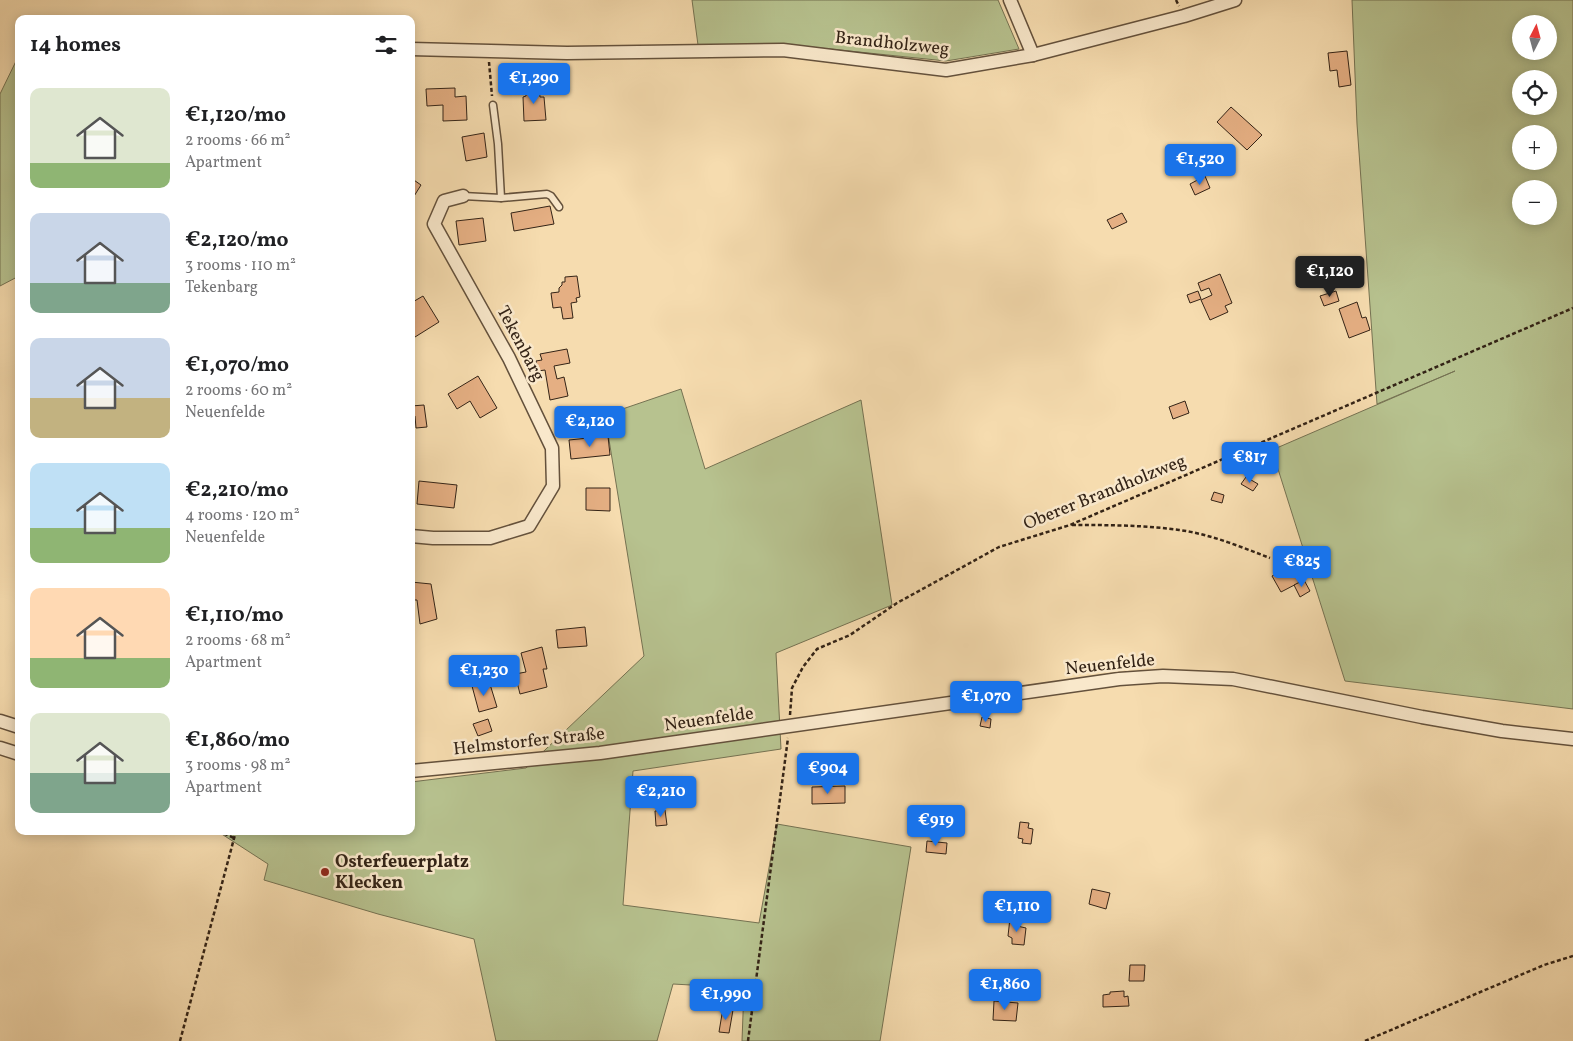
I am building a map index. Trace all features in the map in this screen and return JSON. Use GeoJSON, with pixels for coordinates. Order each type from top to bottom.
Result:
{"type":"FeatureCollection","features":[{"type":"Feature","properties":{"kind":"street"},"geometry":{"type":"LineString","coordinates":[[1010,0],[1034,54]]}},
{"type":"Feature","properties":{"kind":"street","name":"Brandholzweg"},"geometry":{"type":"LineString","coordinates":[[415,49],[567,53],[783,50],[946,70],[1034,54],[1184,16],[1235,0]]}},
{"type":"Feature","properties":{"kind":"street","name":"Tekenbarg"},"geometry":{"type":"LineString","coordinates":[[415,536],[490,538],[529,526],[553,486],[552,448],[509,358],[434,224],[444,201],[463,196]]}},
{"type":"Feature","properties":{"kind":"street","name":"Neuenfelde"},"geometry":{"type":"LineString","coordinates":[[650,746],[1119,680],[1163,676],[1232,679],[1422,717],[1502,731],[1573,740]]}},
{"type":"Feature","properties":{"kind":"street"},"geometry":{"type":"LineString","coordinates":[[0,722],[15,726]]}},
{"type":"Feature","properties":{"kind":"street","name":"Helmstorfer Straße"},"geometry":{"type":"LineString","coordinates":[[415,771],[600,753],[650,746]]}},
{"type":"Feature","properties":{"kind":"street"},"geometry":{"type":"LineString","coordinates":[[0,748],[15,753]]}},
{"type":"Feature","properties":{"kind":"lane"},"geometry":{"type":"LineString","coordinates":[[493,105],[498,144],[501,198]]}},
{"type":"Feature","properties":{"kind":"lane"},"geometry":{"type":"LineString","coordinates":[[463,196],[501,198],[547,194],[559,207]]}},
{"type":"Feature","properties":{"kind":"path"},"geometry":{"type":"LineString","coordinates":[[488,51],[493,105]]}},
{"type":"Feature","properties":{"kind":"path","name":"Oberer Brandholzweg"},"geometry":{"type":"LineString","coordinates":[[748,1041],[789,726],[792,688],[803,667],[817,649],[850,635],[897,603],[999,547],[1070,524],[1573,308]]}},
{"type":"Feature","properties":{"kind":"path"},"geometry":{"type":"LineString","coordinates":[[1070,524],[1180,530],[1228,542],[1270,558]]}},
{"type":"Feature","properties":{"kind":"path"},"geometry":{"type":"LineString","coordinates":[[227,835],[234,838]]}},
{"type":"Feature","properties":{"kind":"path"},"geometry":{"type":"LineString","coordinates":[[180,1041],[235,835]]}},
{"type":"Feature","properties":{"kind":"path"},"geometry":{"type":"LineString","coordinates":[[1365,1041],[1544,966],[1573,956]]}},
{"type":"Feature","properties":{"kind":"green space"},"geometry":{"type":"Polygon","coordinates":[[[692,0],[998,0],[1019,49],[946,61],[791,45],[698,45],[692,0]]]}},
{"type":"Feature","properties":{"kind":"green space"},"geometry":{"type":"Polygon","coordinates":[[[1352,0],[1573,0],[1573,709],[1345,681],[1272,450],[1455,371],[1377,404],[1357,124],[1352,0]]]}},
{"type":"Feature","properties":{"kind":"green space"},"geometry":{"type":"Polygon","coordinates":[[[15,63],[15,278],[0,286],[0,94],[15,63]]]}},
{"type":"Feature","properties":{"kind":"green space"},"geometry":{"type":"Polygon","coordinates":[[[681,389],[705,469],[861,400],[892,605],[776,653],[781,749],[633,771],[623,905],[759,923],[777,824],[911,847],[880,1041],[742,1041],[744,988],[673,984],[657,1041],[496,1041],[474,939],[378,914],[264,880],[268,864],[223,835],[415,835],[415,782],[526,768],[644,656],[605,415],[681,389]]]}},
{"type":"Feature","properties":{"kind":"building"},"geometry":{"type":"Polygon","coordinates":[[[1347,51],[1351,85],[1339,87],[1337,70],[1330,71],[1328,53],[1347,51]]]}},
{"type":"Feature","properties":{"kind":"building"},"geometry":{"type":"Polygon","coordinates":[[[539,86],[540,97],[544,97],[546,120],[524,121],[523,97],[526,96],[526,87],[539,86]]]}},
{"type":"Feature","properties":{"kind":"building"},"geometry":{"type":"Polygon","coordinates":[[[455,88],[455,97],[466,96],[467,120],[443,121],[443,105],[427,106],[426,89],[455,88]]]}},
{"type":"Feature","properties":{"kind":"building"},"geometry":{"type":"Polygon","coordinates":[[[1231,107],[1262,135],[1247,150],[1217,122],[1231,107]]]}},
{"type":"Feature","properties":{"kind":"building"},"geometry":{"type":"Polygon","coordinates":[[[484,133],[487,157],[466,161],[462,137],[484,133]]]}},
{"type":"Feature","properties":{"kind":"building"},"geometry":{"type":"Polygon","coordinates":[[[1205,176],[1210,188],[1195,195],[1190,184],[1205,176]]]}},
{"type":"Feature","properties":{"kind":"building"},"geometry":{"type":"Polygon","coordinates":[[[415,181],[421,185],[415,195],[415,181]]]}},
{"type":"Feature","properties":{"kind":"building"},"geometry":{"type":"Polygon","coordinates":[[[550,206],[554,224],[514,231],[511,213],[550,206]]]}},
{"type":"Feature","properties":{"kind":"building"},"geometry":{"type":"Polygon","coordinates":[[[1122,213],[1127,222],[1112,229],[1107,220],[1122,213]]]}},
{"type":"Feature","properties":{"kind":"building"},"geometry":{"type":"Polygon","coordinates":[[[483,218],[486,241],[459,245],[456,221],[483,218]]]}},
{"type":"Feature","properties":{"kind":"building"},"geometry":{"type":"Polygon","coordinates":[[[1220,274],[1232,303],[1225,306],[1228,312],[1210,320],[1201,300],[1212,295],[1209,288],[1201,291],[1198,283],[1220,274]]]}},
{"type":"Feature","properties":{"kind":"building"},"geometry":{"type":"Polygon","coordinates":[[[577,276],[580,297],[576,298],[577,302],[571,303],[573,318],[563,319],[561,307],[553,308],[551,293],[559,292],[562,282],[565,282],[565,277],[577,276]]]}},
{"type":"Feature","properties":{"kind":"building"},"geometry":{"type":"Polygon","coordinates":[[[1198,291],[1201,299],[1190,303],[1187,295],[1198,291]]]}},
{"type":"Feature","properties":{"kind":"building"},"geometry":{"type":"Polygon","coordinates":[[[1336,291],[1339,301],[1324,306],[1320,296],[1336,291]]]}},
{"type":"Feature","properties":{"kind":"building"},"geometry":{"type":"Polygon","coordinates":[[[423,296],[439,322],[415,337],[415,301],[423,296]]]}},
{"type":"Feature","properties":{"kind":"building"},"geometry":{"type":"Polygon","coordinates":[[[1357,302],[1362,318],[1366,317],[1370,330],[1349,338],[1339,309],[1357,302]]]}},
{"type":"Feature","properties":{"kind":"building"},"geometry":{"type":"Polygon","coordinates":[[[567,349],[570,363],[554,366],[557,379],[564,377],[568,396],[550,400],[545,370],[538,371],[536,361],[542,360],[540,354],[567,349]]]}},
{"type":"Feature","properties":{"kind":"building"},"geometry":{"type":"Polygon","coordinates":[[[478,376],[497,408],[480,418],[470,401],[457,409],[448,394],[478,376]]]}},
{"type":"Feature","properties":{"kind":"building"},"geometry":{"type":"Polygon","coordinates":[[[1185,401],[1189,413],[1173,419],[1169,407],[1185,401]]]}},
{"type":"Feature","properties":{"kind":"building"},"geometry":{"type":"Polygon","coordinates":[[[424,405],[427,427],[416,428],[415,406],[424,405]]]}},
{"type":"Feature","properties":{"kind":"building"},"geometry":{"type":"Polygon","coordinates":[[[608,436],[610,455],[571,459],[569,440],[608,436]]]}},
{"type":"Feature","properties":{"kind":"building"},"geometry":{"type":"Polygon","coordinates":[[[1246,477],[1258,484],[1253,491],[1241,484],[1246,477]]]}},
{"type":"Feature","properties":{"kind":"building"},"geometry":{"type":"Polygon","coordinates":[[[419,481],[457,485],[454,508],[417,504],[419,481]]]}},
{"type":"Feature","properties":{"kind":"building"},"geometry":{"type":"Polygon","coordinates":[[[586,488],[610,488],[610,511],[586,510],[586,488]]]}},
{"type":"Feature","properties":{"kind":"building"},"geometry":{"type":"Polygon","coordinates":[[[1214,492],[1224,495],[1222,503],[1211,500],[1214,492]]]}},
{"type":"Feature","properties":{"kind":"building"},"geometry":{"type":"Polygon","coordinates":[[[1295,563],[1304,580],[1281,592],[1272,576],[1295,563]]]}},
{"type":"Feature","properties":{"kind":"building"},"geometry":{"type":"Polygon","coordinates":[[[1304,580],[1310,591],[1300,597],[1294,585],[1304,580]]]}},
{"type":"Feature","properties":{"kind":"building"},"geometry":{"type":"Polygon","coordinates":[[[415,582],[431,584],[437,619],[420,624],[417,600],[415,600],[415,582]]]}},
{"type":"Feature","properties":{"kind":"building"},"geometry":{"type":"Polygon","coordinates":[[[585,627],[587,646],[558,648],[556,630],[585,627]]]}},
{"type":"Feature","properties":{"kind":"building"},"geometry":{"type":"Polygon","coordinates":[[[542,647],[547,669],[543,669],[547,687],[520,694],[515,674],[526,672],[521,653],[542,647]]]}},
{"type":"Feature","properties":{"kind":"building"},"geometry":{"type":"Polygon","coordinates":[[[489,681],[497,707],[479,712],[472,686],[489,681]]]}},
{"type":"Feature","properties":{"kind":"building"},"geometry":{"type":"Polygon","coordinates":[[[982,717],[991,719],[990,728],[980,726],[982,717]]]}},
{"type":"Feature","properties":{"kind":"building"},"geometry":{"type":"Polygon","coordinates":[[[488,719],[492,731],[478,736],[473,724],[488,719]]]}},
{"type":"Feature","properties":{"kind":"building"},"geometry":{"type":"Polygon","coordinates":[[[848,764],[849,780],[839,780],[838,765],[848,764]]]}},
{"type":"Feature","properties":{"kind":"building"},"geometry":{"type":"Polygon","coordinates":[[[845,786],[845,803],[812,804],[812,787],[845,786]]]}},
{"type":"Feature","properties":{"kind":"building"},"geometry":{"type":"Polygon","coordinates":[[[665,810],[667,825],[656,826],[655,811],[665,810]]]}},
{"type":"Feature","properties":{"kind":"building"},"geometry":{"type":"Polygon","coordinates":[[[1020,822],[1029,823],[1028,828],[1033,829],[1031,844],[1022,843],[1023,839],[1018,838],[1020,822]]]}},
{"type":"Feature","properties":{"kind":"building"},"geometry":{"type":"Polygon","coordinates":[[[927,841],[947,843],[946,854],[926,852],[927,841]]]}},
{"type":"Feature","properties":{"kind":"building"},"geometry":{"type":"Polygon","coordinates":[[[1092,889],[1110,893],[1106,909],[1089,904],[1092,889]]]}},
{"type":"Feature","properties":{"kind":"building"},"geometry":{"type":"Polygon","coordinates":[[[1010,918],[1018,919],[1017,926],[1026,928],[1024,945],[1012,944],[1012,938],[1008,936],[1010,918]]]}},
{"type":"Feature","properties":{"kind":"building"},"geometry":{"type":"Polygon","coordinates":[[[1130,965],[1145,965],[1144,981],[1129,981],[1130,965]]]}},
{"type":"Feature","properties":{"kind":"building"},"geometry":{"type":"Polygon","coordinates":[[[1021,976],[1033,978],[1030,998],[1022,997],[1024,983],[1020,982],[1021,976]]]}},
{"type":"Feature","properties":{"kind":"building"},"geometry":{"type":"Polygon","coordinates":[[[1124,991],[1124,997],[1128,996],[1129,1006],[1103,1007],[1103,995],[1110,994],[1110,992],[1124,991]]]}},
{"type":"Feature","properties":{"kind":"building"},"geometry":{"type":"Polygon","coordinates":[[[994,1001],[1018,1003],[1016,1021],[993,1020],[994,1001]]]}},
{"type":"Feature","properties":{"kind":"building"},"geometry":{"type":"Polygon","coordinates":[[[723,1008],[733,1010],[729,1033],[719,1032],[723,1008]]]}},
{"type":"Feature","properties":{"kind":"place","name":"Osterfeuerplatz Klecken"},"geometry":{"type":"Point","coordinates":[325,872]}}]}
